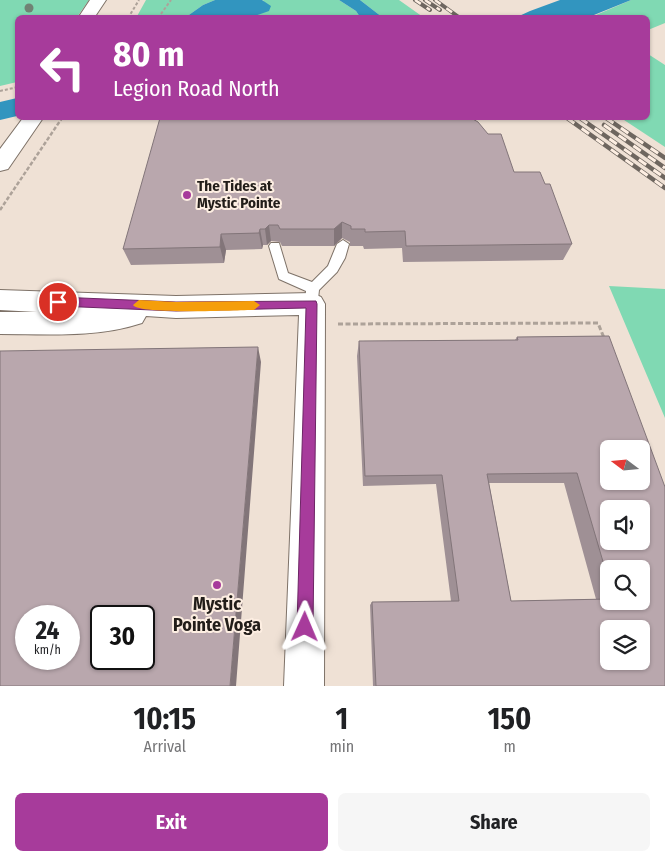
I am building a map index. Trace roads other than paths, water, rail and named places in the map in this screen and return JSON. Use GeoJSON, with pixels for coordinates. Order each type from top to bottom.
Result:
{"type":"FeatureCollection","features":[{"type":"Feature","properties":{"kind":"street"},"geometry":{"type":"LineString","coordinates":[[88,15],[98,0]]}},
{"type":"Feature","properties":{"kind":"street"},"geometry":{"type":"LineString","coordinates":[[104,15],[113,0]]}},
{"type":"Feature","properties":{"kind":"street"},"geometry":{"type":"LineString","coordinates":[[0,142],[16,120]]}},
{"type":"Feature","properties":{"kind":"street"},"geometry":{"type":"LineString","coordinates":[[0,164],[32,120]]}},
{"type":"Feature","properties":{"kind":"street"},"geometry":{"type":"LineString","coordinates":[[0,323],[88,323],[176,307],[312,296],[304,686]]}},
{"type":"Feature","properties":{"kind":"street"},"geometry":{"type":"LineString","coordinates":[[0,300],[176,307]]}},
{"type":"Feature","properties":{"kind":"lane"},"geometry":{"type":"LineString","coordinates":[[276,246],[283,276],[312,296],[333,272],[339,262],[343,244]]}},
{"type":"Feature","properties":{"kind":"water"},"geometry":{"type":"Polygon","coordinates":[[[215,0],[262,0],[271,6],[269,11],[258,15],[189,15],[203,5],[215,0]]]}},
{"type":"Feature","properties":{"kind":"water"},"geometry":{"type":"Polygon","coordinates":[[[339,0],[360,0],[379,15],[359,15],[356,11],[339,0]]]}},
{"type":"Feature","properties":{"kind":"water"},"geometry":{"type":"Polygon","coordinates":[[[560,0],[631,0],[594,15],[521,15],[560,0]]]}},
{"type":"Feature","properties":{"kind":"water"},"geometry":{"type":"Polygon","coordinates":[[[15,98],[15,116],[0,120],[0,102],[15,98]]]}},
{"type":"Feature","properties":{"kind":"railway"},"geometry":{"type":"LineString","coordinates":[[415,0],[430,10]]}},
{"type":"Feature","properties":{"kind":"railway"},"geometry":{"type":"LineString","coordinates":[[425,0],[440,10]]}},
{"type":"Feature","properties":{"kind":"railway"},"geometry":{"type":"LineString","coordinates":[[435,0],[456,15]]}},
{"type":"Feature","properties":{"kind":"railway"},"geometry":{"type":"LineString","coordinates":[[570,120],[665,188]]}},
{"type":"Feature","properties":{"kind":"railway"},"geometry":{"type":"LineString","coordinates":[[583,120],[665,178]]}},
{"type":"Feature","properties":{"kind":"railway"},"geometry":{"type":"LineString","coordinates":[[609,120],[665,158]]}},
{"type":"Feature","properties":{"kind":"railway"},"geometry":{"type":"LineString","coordinates":[[604,125],[665,168]]}},
{"type":"Feature","properties":{"kind":"place","name":"The Tides at Mystic Pointe"},"geometry":{"type":"Point","coordinates":[187,195]}},
{"type":"Feature","properties":{"kind":"place","name":"Mystic Pointe Voga"},"geometry":{"type":"Point","coordinates":[217,585]}}]}
